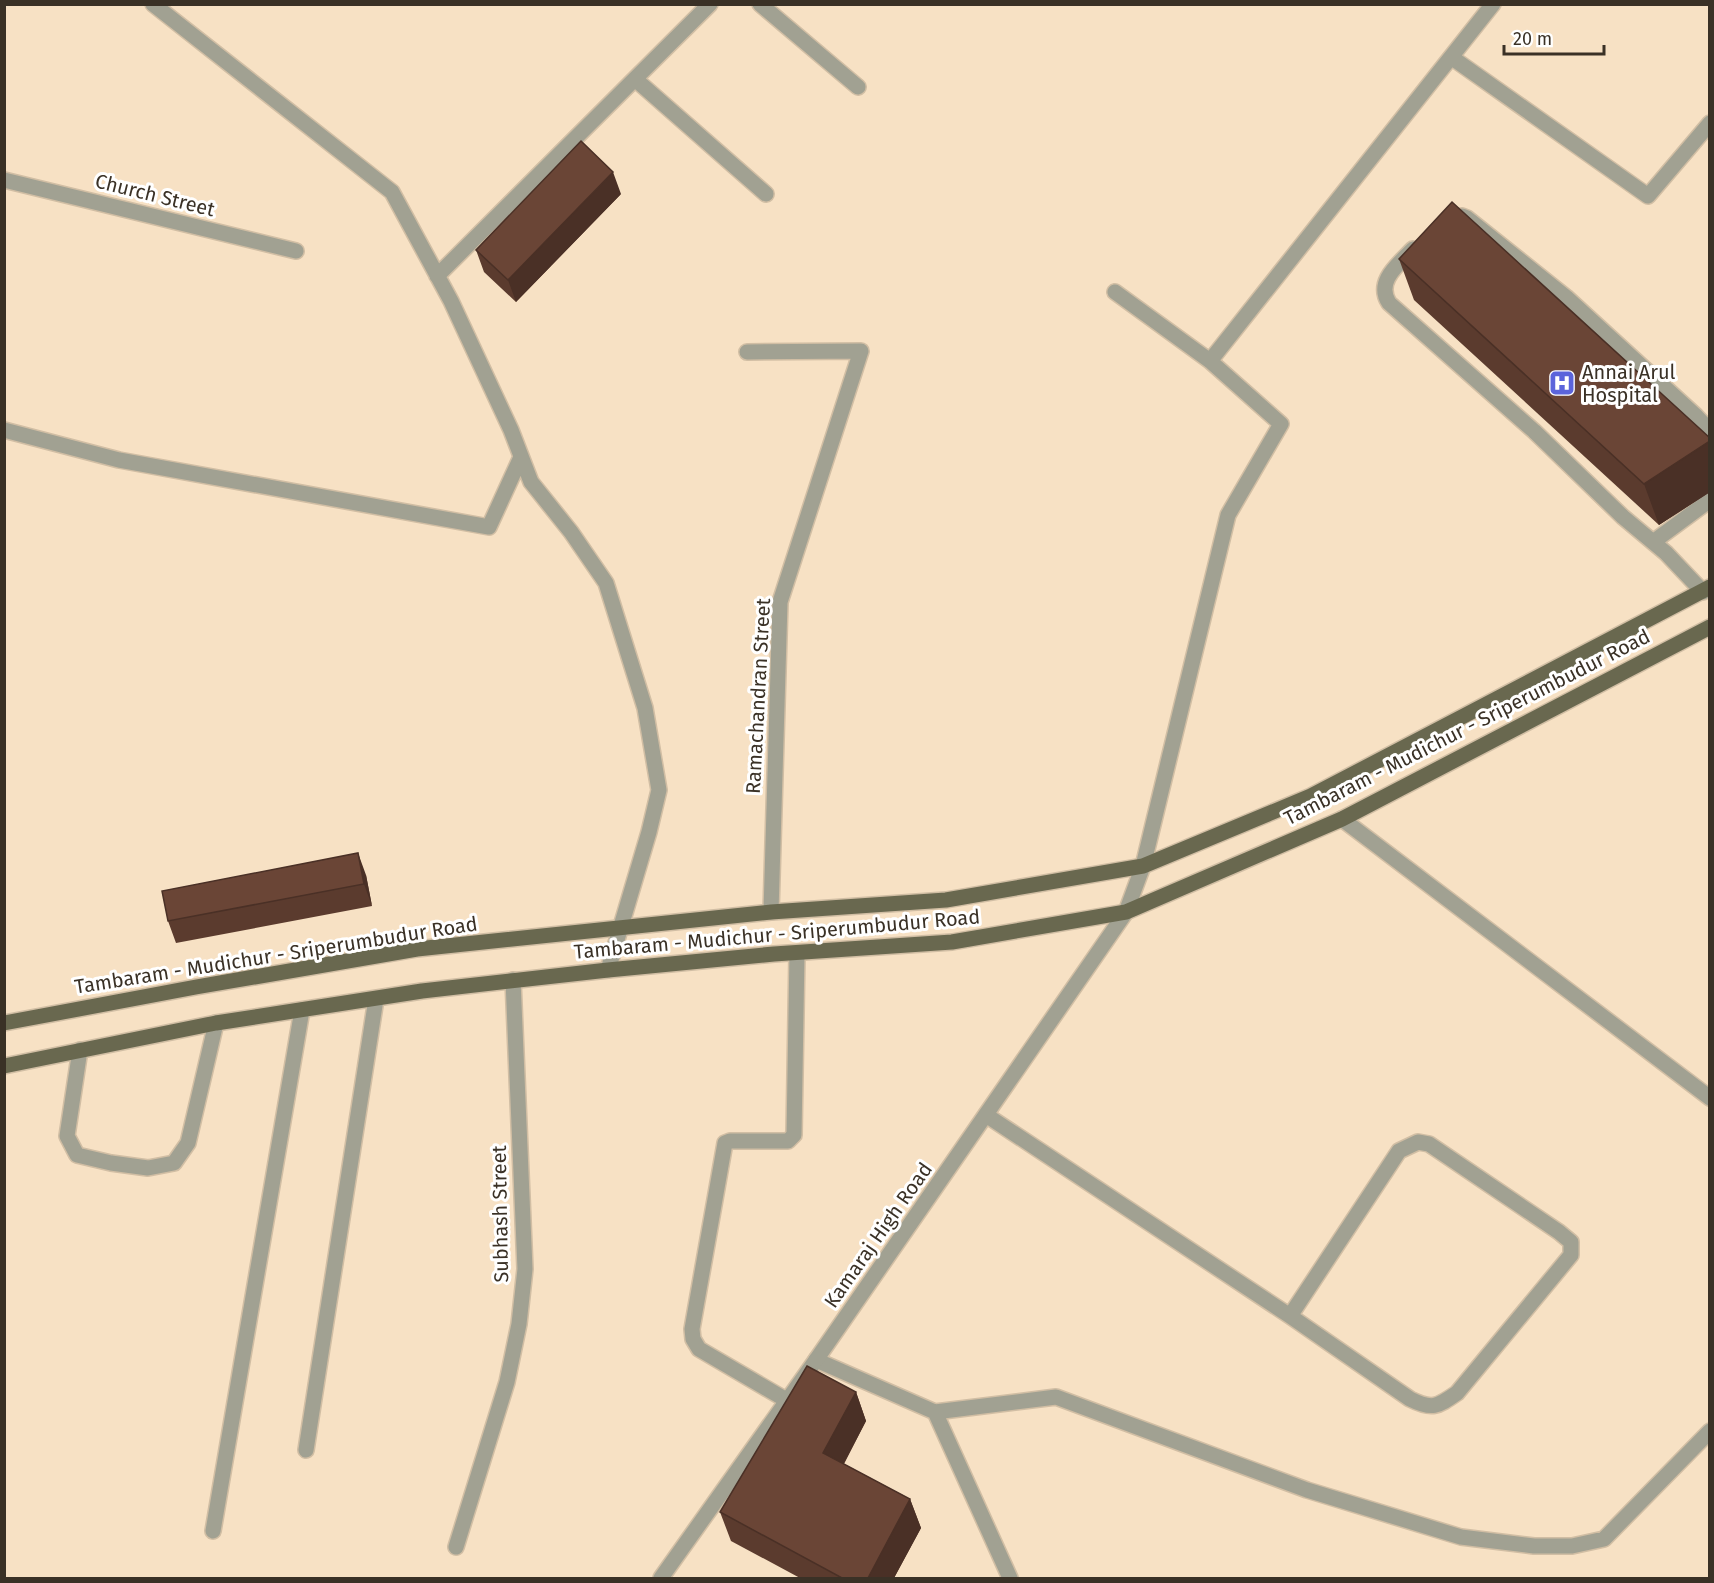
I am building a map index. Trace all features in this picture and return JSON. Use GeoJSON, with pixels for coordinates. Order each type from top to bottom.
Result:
{"type":"FeatureCollection","features":[{"type":"Feature","properties":{"kind":"main road","name":"Tambaram - Mudichur - Sriperumbudur Road"},"geometry":{"type":"LineString","coordinates":[[4,1023],[417,949],[771,912],[946,900],[1143,866],[1311,796],[1706,589]]}},
{"type":"Feature","properties":{"kind":"main road","name":"Tambaram - Mudichur - Sriperumbudur Road"},"geometry":{"type":"LineString","coordinates":[[4,1066],[216,1023],[422,991],[608,970],[952,942],[1126,912],[1342,819],[1710,627]]}},
{"type":"Feature","properties":{"kind":"street"},"geometry":{"type":"LineString","coordinates":[[153,4],[392,192],[437,276],[506,420],[531,482],[571,532],[606,583],[645,708],[659,790],[649,832],[608,970]]}},
{"type":"Feature","properties":{"kind":"street"},"geometry":{"type":"LineString","coordinates":[[437,276],[710,4]]}},
{"type":"Feature","properties":{"kind":"street"},"geometry":{"type":"LineString","coordinates":[[760,4],[858,87]]}},
{"type":"Feature","properties":{"kind":"street"},"geometry":{"type":"LineString","coordinates":[[1115,292],[1210,361],[1493,4]]}},
{"type":"Feature","properties":{"kind":"street"},"geometry":{"type":"LineString","coordinates":[[1451,57],[1648,196],[1710,123]]}},
{"type":"Feature","properties":{"kind":"street"},"geometry":{"type":"LineString","coordinates":[[635,79],[766,194]]}},
{"type":"Feature","properties":{"kind":"street","name":"Church Street"},"geometry":{"type":"LineString","coordinates":[[4,180],[296,251]]}},
{"type":"Feature","properties":{"kind":"street"},"geometry":{"type":"LineString","coordinates":[[1446,216],[1453,214],[1467,218],[1566,297],[1710,431]]}},
{"type":"Feature","properties":{"kind":"street"},"geometry":{"type":"LineString","coordinates":[[1424,236],[1387,278],[1384,291],[1389,303],[1526,424],[1623,517],[1706,589]]}},
{"type":"Feature","properties":{"kind":"street","name":"Ramachandran Street"},"geometry":{"type":"LineString","coordinates":[[747,352],[861,351],[780,602],[771,912]]}},
{"type":"Feature","properties":{"kind":"street","name":"Kamaraj High Road"},"geometry":{"type":"LineString","coordinates":[[661,1578],[788,1401],[1126,912],[1143,866],[1228,515],[1281,424],[1210,361]]}},
{"type":"Feature","properties":{"kind":"street"},"geometry":{"type":"LineString","coordinates":[[4,429],[119,460],[489,527],[521,457]]}},
{"type":"Feature","properties":{"kind":"street"},"geometry":{"type":"LineString","coordinates":[[1653,542],[1710,500]]}},
{"type":"Feature","properties":{"kind":"street"},"geometry":{"type":"LineString","coordinates":[[1342,819],[1710,1098]]}},
{"type":"Feature","properties":{"kind":"street"},"geometry":{"type":"LineString","coordinates":[[788,1401],[699,1349],[693,1339],[692,1329],[725,1143],[730,1141],[788,1141],[794,1135],[797,953]]}},
{"type":"Feature","properties":{"kind":"street","name":"Subhash Street"},"geometry":{"type":"LineString","coordinates":[[456,1547],[507,1382],[519,1324],[525,1269],[513,980]]}},
{"type":"Feature","properties":{"kind":"street"},"geometry":{"type":"LineString","coordinates":[[306,1450],[376,999]]}},
{"type":"Feature","properties":{"kind":"street"},"geometry":{"type":"LineString","coordinates":[[213,1530],[302,1010]]}},
{"type":"Feature","properties":{"kind":"street"},"geometry":{"type":"LineString","coordinates":[[80,1050],[67,1136],[78,1155],[111,1163],[148,1168],[174,1163],[188,1143],[216,1023]]}},
{"type":"Feature","properties":{"kind":"street"},"geometry":{"type":"LineString","coordinates":[[986,1114],[1290,1316],[1410,1399],[1427,1407],[1441,1404],[1457,1393],[1571,1255],[1571,1242],[1429,1144],[1418,1142],[1399,1151],[1290,1316]]}},
{"type":"Feature","properties":{"kind":"street"},"geometry":{"type":"LineString","coordinates":[[816,1360],[935,1412],[1056,1397],[1307,1490],[1461,1537],[1534,1546],[1572,1546],[1604,1539],[1710,1431]]}},
{"type":"Feature","properties":{"kind":"street"},"geometry":{"type":"LineString","coordinates":[[935,1412],[1011,1578]]}},
{"type":"Feature","properties":{"kind":"building"},"geometry":{"type":"Polygon","coordinates":[[[581,141],[613,172],[508,280],[476,250],[581,141]]]}},
{"type":"Feature","properties":{"kind":"building","name":"Annai Arul Hospital"},"geometry":{"type":"Polygon","coordinates":[[[1452,202],[1710,438],[1710,441],[1644,484],[1399,259],[1452,202]]]}},
{"type":"Feature","properties":{"kind":"building"},"geometry":{"type":"Polygon","coordinates":[[[358,853],[364,884],[168,921],[162,891],[358,853]]]}},
{"type":"Feature","properties":{"kind":"building"},"geometry":{"type":"Polygon","coordinates":[[[807,1366],[856,1392],[823,1453],[910,1499],[868,1578],[842,1578],[720,1512],[807,1366]]]}},
{"type":"Feature","properties":{"kind":"place","name":"Annai Arul Hospital"},"geometry":{"type":"Point","coordinates":[1562,383]}}]}
